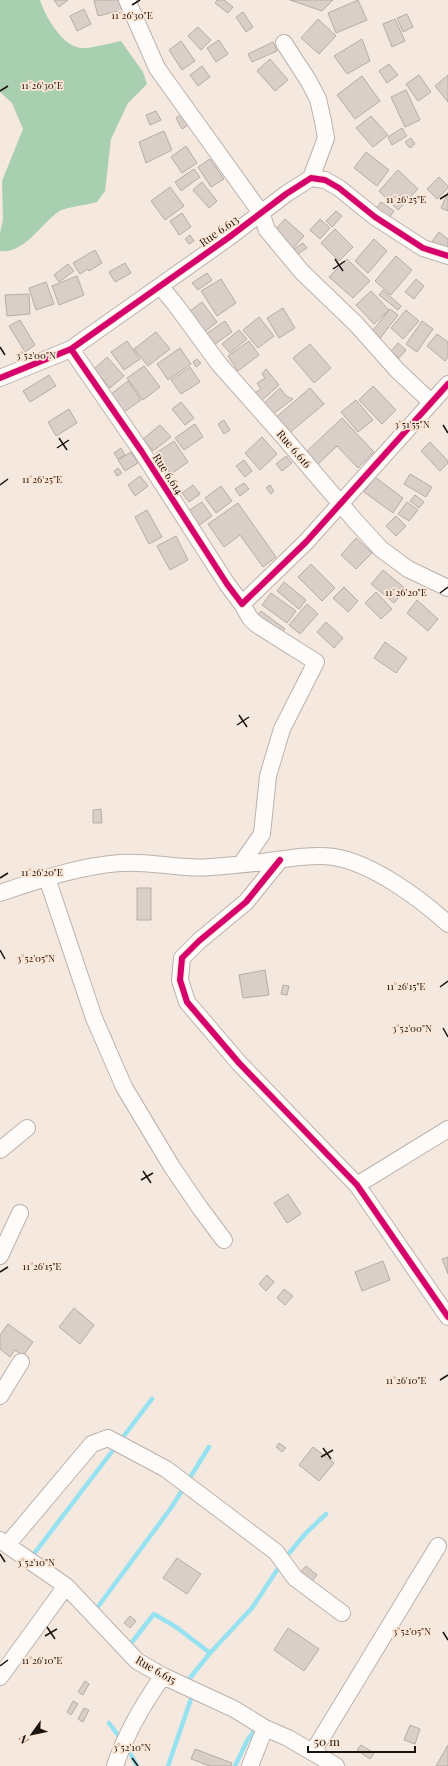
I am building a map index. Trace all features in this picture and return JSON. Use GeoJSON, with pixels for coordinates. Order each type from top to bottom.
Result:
{"type":"FeatureCollection","features":[{"type":"Feature","properties":{"kind":"street"},"geometry":{"type":"LineString","coordinates":[[127,0],[157,68],[261,213],[267,230],[302,272],[356,324],[397,370],[431,402]]}},
{"type":"Feature","properties":{"kind":"street"},"geometry":{"type":"LineString","coordinates":[[284,43],[308,80],[318,99],[323,121],[326,138],[311,178],[325,180],[387,225],[424,248],[448,256]]}},
{"type":"Feature","properties":{"kind":"street","name":"Rue 6.613"},"geometry":{"type":"LineString","coordinates":[[0,378],[71,349],[311,178]]}},
{"type":"Feature","properties":{"kind":"street","name":"Rue 6.616"},"geometry":{"type":"LineString","coordinates":[[160,286],[176,304],[219,364],[381,549],[408,570],[448,588]]}},
{"type":"Feature","properties":{"kind":"street","name":"Rue 6.614"},"geometry":{"type":"LineString","coordinates":[[71,349],[142,452],[227,584],[245,602],[250,618],[256,624],[316,662],[282,729],[268,776],[262,834],[241,864]]}},
{"type":"Feature","properties":{"kind":"street"},"geometry":{"type":"LineString","coordinates":[[245,602],[306,542],[448,384]]}},
{"type":"Feature","properties":{"kind":"street"},"geometry":{"type":"LineString","coordinates":[[0,893],[83,868],[121,862],[189,868],[241,864],[307,856],[335,858],[361,865],[398,886],[448,924]]}},
{"type":"Feature","properties":{"kind":"street"},"geometry":{"type":"LineString","coordinates":[[280,860],[246,902],[199,941],[182,958],[180,980],[187,1002],[239,1063],[357,1185],[448,1317]]}},
{"type":"Feature","properties":{"kind":"street"},"geometry":{"type":"LineString","coordinates":[[47,878],[94,1018],[124,1086],[172,1168],[224,1240]]}},
{"type":"Feature","properties":{"kind":"street"},"geometry":{"type":"LineString","coordinates":[[0,1150],[26,1128]]}},
{"type":"Feature","properties":{"kind":"street"},"geometry":{"type":"LineString","coordinates":[[357,1185],[448,1129]]}},
{"type":"Feature","properties":{"kind":"street"},"geometry":{"type":"LineString","coordinates":[[0,1256],[20,1214]]}},
{"type":"Feature","properties":{"kind":"street"},"geometry":{"type":"LineString","coordinates":[[0,1396],[21,1362]]}},
{"type":"Feature","properties":{"kind":"street"},"geometry":{"type":"LineString","coordinates":[[4,1543],[92,1444],[108,1438],[166,1469],[276,1552],[295,1578],[342,1613]]}},
{"type":"Feature","properties":{"kind":"street","name":"Rue 6.615"},"geometry":{"type":"LineString","coordinates":[[4,1543],[66,1586],[137,1661],[163,1676],[234,1709],[265,1728],[288,1738],[336,1766]]}},
{"type":"Feature","properties":{"kind":"street"},"geometry":{"type":"LineString","coordinates":[[313,1752],[438,1546]]}},
{"type":"Feature","properties":{"kind":"street"},"geometry":{"type":"LineString","coordinates":[[0,1676],[66,1586]]}},
{"type":"Feature","properties":{"kind":"street"},"geometry":{"type":"LineString","coordinates":[[115,1766],[129,1730],[163,1676]]}},
{"type":"Feature","properties":{"kind":"street"},"geometry":{"type":"LineString","coordinates":[[250,1766],[265,1728]]}},
{"type":"Feature","properties":{"kind":"green space"},"geometry":{"type":"Polygon","coordinates":[[[0,0],[40,0],[42,7],[55,29],[67,42],[74,46],[89,48],[121,41],[143,72],[147,84],[128,103],[111,139],[105,191],[97,202],[61,210],[31,238],[17,248],[9,251],[0,251],[0,233],[3,220],[2,181],[23,129],[12,103],[0,92],[0,0]]]}},
{"type":"Feature","properties":{"kind":"building"},"geometry":{"type":"Polygon","coordinates":[[[54,0],[68,0],[59,7],[54,0]]]}},
{"type":"Feature","properties":{"kind":"building"},"geometry":{"type":"Polygon","coordinates":[[[94,0],[121,0],[123,10],[98,16],[94,0]]]}},
{"type":"Feature","properties":{"kind":"building"},"geometry":{"type":"Polygon","coordinates":[[[217,0],[224,0],[233,7],[228,13],[215,3],[217,0]]]}},
{"type":"Feature","properties":{"kind":"building"},"geometry":{"type":"Polygon","coordinates":[[[290,0],[333,0],[322,11],[290,0]]]}},
{"type":"Feature","properties":{"kind":"building"},"geometry":{"type":"Polygon","coordinates":[[[358,0],[367,20],[336,33],[328,13],[358,0]]]}},
{"type":"Feature","properties":{"kind":"building"},"geometry":{"type":"Polygon","coordinates":[[[84,9],[91,24],[77,31],[70,16],[84,9]]]}},
{"type":"Feature","properties":{"kind":"building"},"geometry":{"type":"Polygon","coordinates":[[[243,12],[253,27],[246,32],[236,17],[243,12]]]}},
{"type":"Feature","properties":{"kind":"building"},"geometry":{"type":"Polygon","coordinates":[[[407,14],[413,27],[403,32],[397,18],[407,14]]]}},
{"type":"Feature","properties":{"kind":"building"},"geometry":{"type":"Polygon","coordinates":[[[318,19],[336,36],[319,54],[301,38],[318,19]]]}},
{"type":"Feature","properties":{"kind":"building"},"geometry":{"type":"Polygon","coordinates":[[[395,19],[405,41],[392,47],[383,24],[395,19]]]}},
{"type":"Feature","properties":{"kind":"building"},"geometry":{"type":"Polygon","coordinates":[[[198,27],[211,40],[201,50],[188,36],[198,27]]]}},
{"type":"Feature","properties":{"kind":"building"},"geometry":{"type":"Polygon","coordinates":[[[362,39],[370,61],[347,74],[334,56],[362,39]]]}},
{"type":"Feature","properties":{"kind":"building"},"geometry":{"type":"Polygon","coordinates":[[[219,40],[228,54],[216,62],[207,48],[219,40]]]}},
{"type":"Feature","properties":{"kind":"building"},"geometry":{"type":"Polygon","coordinates":[[[181,41],[195,61],[182,70],[169,50],[181,41]]]}},
{"type":"Feature","properties":{"kind":"building"},"geometry":{"type":"Polygon","coordinates":[[[273,42],[277,51],[252,62],[248,54],[273,42]]]}},
{"type":"Feature","properties":{"kind":"building"},"geometry":{"type":"Polygon","coordinates":[[[270,59],[288,80],[275,91],[257,71],[270,59]]]}},
{"type":"Feature","properties":{"kind":"building"},"geometry":{"type":"Polygon","coordinates":[[[389,64],[398,75],[387,83],[379,71],[389,64]]]}},
{"type":"Feature","properties":{"kind":"building"},"geometry":{"type":"Polygon","coordinates":[[[202,66],[210,77],[198,86],[190,75],[202,66]]]}},
{"type":"Feature","properties":{"kind":"building"},"geometry":{"type":"Polygon","coordinates":[[[419,75],[431,92],[418,101],[406,84],[419,75]]]}},
{"type":"Feature","properties":{"kind":"building"},"geometry":{"type":"Polygon","coordinates":[[[448,75],[448,102],[435,86],[448,75]]]}},
{"type":"Feature","properties":{"kind":"building"},"geometry":{"type":"Polygon","coordinates":[[[362,76],[380,101],[355,119],[337,95],[362,76]]]}},
{"type":"Feature","properties":{"kind":"building"},"geometry":{"type":"Polygon","coordinates":[[[406,90],[420,120],[405,127],[391,97],[406,90]]]}},
{"type":"Feature","properties":{"kind":"building"},"geometry":{"type":"Polygon","coordinates":[[[156,111],[161,120],[150,125],[146,115],[156,111]]]}},
{"type":"Feature","properties":{"kind":"building"},"geometry":{"type":"Polygon","coordinates":[[[187,111],[193,122],[182,129],[176,118],[187,111]]]}},
{"type":"Feature","properties":{"kind":"building"},"geometry":{"type":"Polygon","coordinates":[[[371,116],[388,135],[373,147],[356,128],[371,116]]]}},
{"type":"Feature","properties":{"kind":"building"},"geometry":{"type":"Polygon","coordinates":[[[402,128],[407,136],[392,145],[388,137],[402,128]]]}},
{"type":"Feature","properties":{"kind":"building"},"geometry":{"type":"Polygon","coordinates":[[[164,131],[172,150],[146,163],[139,142],[164,131]]]}},
{"type":"Feature","properties":{"kind":"building"},"geometry":{"type":"Polygon","coordinates":[[[411,138],[415,144],[410,148],[405,142],[411,138]]]}},
{"type":"Feature","properties":{"kind":"building"},"geometry":{"type":"Polygon","coordinates":[[[186,146],[197,163],[182,173],[171,157],[186,146]]]}},
{"type":"Feature","properties":{"kind":"building"},"geometry":{"type":"Polygon","coordinates":[[[366,152],[389,170],[377,186],[354,168],[366,152]]]}},
{"type":"Feature","properties":{"kind":"building"},"geometry":{"type":"Polygon","coordinates":[[[210,159],[224,179],[211,187],[198,167],[210,159]]]}},
{"type":"Feature","properties":{"kind":"building"},"geometry":{"type":"Polygon","coordinates":[[[194,169],[200,177],[181,191],[175,182],[194,169]]]}},
{"type":"Feature","properties":{"kind":"building"},"geometry":{"type":"Polygon","coordinates":[[[398,170],[418,189],[398,210],[379,191],[398,170]]]}},
{"type":"Feature","properties":{"kind":"building"},"geometry":{"type":"Polygon","coordinates":[[[439,177],[448,186],[448,188],[437,199],[427,189],[439,177]]]}},
{"type":"Feature","properties":{"kind":"building"},"geometry":{"type":"Polygon","coordinates":[[[202,182],[217,201],[209,208],[193,190],[202,182]]]}},
{"type":"Feature","properties":{"kind":"building"},"geometry":{"type":"Polygon","coordinates":[[[170,187],[184,206],[165,220],[151,201],[170,187]]]}},
{"type":"Feature","properties":{"kind":"building"},"geometry":{"type":"Polygon","coordinates":[[[448,192],[448,211],[441,208],[448,192]]]}},
{"type":"Feature","properties":{"kind":"building"},"geometry":{"type":"Polygon","coordinates":[[[381,202],[394,211],[389,218],[376,209],[381,202]]]}},
{"type":"Feature","properties":{"kind":"building"},"geometry":{"type":"Polygon","coordinates":[[[336,211],[342,216],[332,227],[326,221],[336,211]]]}},
{"type":"Feature","properties":{"kind":"building"},"geometry":{"type":"Polygon","coordinates":[[[182,213],[191,227],[179,235],[170,221],[182,213]]]}},
{"type":"Feature","properties":{"kind":"building"},"geometry":{"type":"Polygon","coordinates":[[[285,219],[304,236],[293,248],[274,231],[285,219]]]}},
{"type":"Feature","properties":{"kind":"building"},"geometry":{"type":"Polygon","coordinates":[[[320,219],[330,228],[320,239],[310,230],[320,219]]]}},
{"type":"Feature","properties":{"kind":"building"},"geometry":{"type":"Polygon","coordinates":[[[335,229],[353,247],[339,261],[321,243],[335,229]]]}},
{"type":"Feature","properties":{"kind":"building"},"geometry":{"type":"Polygon","coordinates":[[[439,232],[448,239],[448,252],[431,243],[439,232]]]}},
{"type":"Feature","properties":{"kind":"building"},"geometry":{"type":"Polygon","coordinates":[[[190,235],[194,241],[189,244],[185,239],[190,235]]]}},
{"type":"Feature","properties":{"kind":"building"},"geometry":{"type":"Polygon","coordinates":[[[374,239],[387,251],[368,273],[355,261],[374,239]]]}},
{"type":"Feature","properties":{"kind":"building"},"geometry":{"type":"Polygon","coordinates":[[[303,243],[307,248],[295,256],[292,250],[303,243]]]}},
{"type":"Feature","properties":{"kind":"building"},"geometry":{"type":"Polygon","coordinates":[[[95,250],[102,263],[89,271],[88,269],[80,274],[73,263],[95,250]]]}},
{"type":"Feature","properties":{"kind":"building"},"geometry":{"type":"Polygon","coordinates":[[[396,256],[412,270],[391,295],[375,281],[396,256]]]}},
{"type":"Feature","properties":{"kind":"building"},"geometry":{"type":"Polygon","coordinates":[[[347,259],[370,281],[353,298],[329,277],[347,259]]]}},
{"type":"Feature","properties":{"kind":"building"},"geometry":{"type":"Polygon","coordinates":[[[125,263],[131,273],[115,282],[109,272],[125,263]]]}},
{"type":"Feature","properties":{"kind":"building"},"geometry":{"type":"Polygon","coordinates":[[[68,264],[74,271],[59,282],[54,275],[68,264]]]}},
{"type":"Feature","properties":{"kind":"building"},"geometry":{"type":"Polygon","coordinates":[[[207,273],[212,280],[198,290],[192,283],[207,273]]]}},
{"type":"Feature","properties":{"kind":"building"},"geometry":{"type":"Polygon","coordinates":[[[77,276],[84,295],[59,305],[52,286],[77,276]]]}},
{"type":"Feature","properties":{"kind":"building"},"geometry":{"type":"Polygon","coordinates":[[[221,279],[236,303],[217,316],[201,291],[221,279]]]}},
{"type":"Feature","properties":{"kind":"building"},"geometry":{"type":"Polygon","coordinates":[[[416,279],[424,286],[414,299],[405,292],[416,279]]]}},
{"type":"Feature","properties":{"kind":"building"},"geometry":{"type":"Polygon","coordinates":[[[46,282],[54,304],[36,310],[29,288],[46,282]]]}},
{"type":"Feature","properties":{"kind":"building"},"geometry":{"type":"Polygon","coordinates":[[[383,290],[401,306],[398,310],[379,295],[383,290]]]}},
{"type":"Feature","properties":{"kind":"building"},"geometry":{"type":"Polygon","coordinates":[[[371,291],[389,310],[374,324],[356,305],[371,291]]]}},
{"type":"Feature","properties":{"kind":"building"},"geometry":{"type":"Polygon","coordinates":[[[29,294],[30,314],[7,316],[5,295],[29,294]]]}},
{"type":"Feature","properties":{"kind":"building"},"geometry":{"type":"Polygon","coordinates":[[[202,302],[217,322],[202,334],[186,314],[202,302]]]}},
{"type":"Feature","properties":{"kind":"building"},"geometry":{"type":"Polygon","coordinates":[[[283,308],[295,328],[279,338],[267,318],[283,308]]]}},
{"type":"Feature","properties":{"kind":"building"},"geometry":{"type":"Polygon","coordinates":[[[390,309],[398,315],[378,341],[370,334],[390,309]]]}},
{"type":"Feature","properties":{"kind":"building"},"geometry":{"type":"Polygon","coordinates":[[[406,310],[419,321],[403,339],[391,328],[406,310]]]}},
{"type":"Feature","properties":{"kind":"building"},"geometry":{"type":"Polygon","coordinates":[[[259,317],[274,336],[258,348],[243,330],[259,317]]]}},
{"type":"Feature","properties":{"kind":"building"},"geometry":{"type":"Polygon","coordinates":[[[20,320],[35,345],[25,352],[9,326],[20,320]]]}},
{"type":"Feature","properties":{"kind":"building"},"geometry":{"type":"Polygon","coordinates":[[[225,321],[232,332],[211,347],[203,336],[225,321]]]}},
{"type":"Feature","properties":{"kind":"building"},"geometry":{"type":"Polygon","coordinates":[[[422,321],[433,329],[417,352],[406,344],[422,321]]]}},
{"type":"Feature","properties":{"kind":"building"},"geometry":{"type":"Polygon","coordinates":[[[239,330],[247,339],[230,353],[222,344],[239,330]]]}},
{"type":"Feature","properties":{"kind":"building"},"geometry":{"type":"Polygon","coordinates":[[[156,332],[170,349],[148,366],[134,349],[156,332]]]}},
{"type":"Feature","properties":{"kind":"building"},"geometry":{"type":"Polygon","coordinates":[[[437,334],[448,342],[448,357],[445,361],[427,346],[437,334]]]}},
{"type":"Feature","properties":{"kind":"building"},"geometry":{"type":"Polygon","coordinates":[[[127,341],[140,359],[124,370],[111,352],[127,341]]]}},
{"type":"Feature","properties":{"kind":"building"},"geometry":{"type":"Polygon","coordinates":[[[249,341],[259,355],[238,371],[228,356],[249,341]]]}},
{"type":"Feature","properties":{"kind":"building"},"geometry":{"type":"Polygon","coordinates":[[[398,343],[406,350],[399,358],[391,351],[398,343]]]}},
{"type":"Feature","properties":{"kind":"building"},"geometry":{"type":"Polygon","coordinates":[[[310,344],[331,368],[314,383],[293,358],[310,344]]]}},
{"type":"Feature","properties":{"kind":"building"},"geometry":{"type":"Polygon","coordinates":[[[180,348],[191,364],[168,380],[157,364],[180,348]]]}},
{"type":"Feature","properties":{"kind":"building"},"geometry":{"type":"Polygon","coordinates":[[[107,357],[124,376],[110,388],[94,369],[107,357]]]}},
{"type":"Feature","properties":{"kind":"building"},"geometry":{"type":"Polygon","coordinates":[[[197,359],[201,363],[196,367],[193,362],[197,359]]]}},
{"type":"Feature","properties":{"kind":"building"},"geometry":{"type":"Polygon","coordinates":[[[144,366],[160,387],[143,400],[127,378],[144,366]]]}},
{"type":"Feature","properties":{"kind":"building"},"geometry":{"type":"Polygon","coordinates":[[[190,367],[200,382],[181,394],[171,380],[190,367]]]}},
{"type":"Feature","properties":{"kind":"building"},"geometry":{"type":"Polygon","coordinates":[[[266,369],[279,385],[260,402],[253,394],[261,389],[257,383],[265,378],[262,374],[266,369]]]}},
{"type":"Feature","properties":{"kind":"building"},"geometry":{"type":"Polygon","coordinates":[[[49,375],[56,386],[30,402],[23,391],[49,375]]]}},
{"type":"Feature","properties":{"kind":"building"},"geometry":{"type":"Polygon","coordinates":[[[128,381],[141,400],[124,412],[111,394],[128,381]]]}},
{"type":"Feature","properties":{"kind":"building"},"geometry":{"type":"Polygon","coordinates":[[[373,386],[396,410],[382,424],[359,400],[373,386]]]}},
{"type":"Feature","properties":{"kind":"building"},"geometry":{"type":"Polygon","coordinates":[[[280,388],[286,396],[293,399],[270,416],[261,406],[280,388]]]}},
{"type":"Feature","properties":{"kind":"building"},"geometry":{"type":"Polygon","coordinates":[[[310,388],[324,404],[287,435],[274,419],[310,388]]]}},
{"type":"Feature","properties":{"kind":"building"},"geometry":{"type":"Polygon","coordinates":[[[356,400],[373,420],[358,432],[341,412],[356,400]]]}},
{"type":"Feature","properties":{"kind":"building"},"geometry":{"type":"Polygon","coordinates":[[[181,402],[194,418],[185,425],[172,409],[181,402]]]}},
{"type":"Feature","properties":{"kind":"building"},"geometry":{"type":"Polygon","coordinates":[[[69,409],[77,423],[56,436],[48,422],[69,409]]]}},
{"type":"Feature","properties":{"kind":"building"},"geometry":{"type":"Polygon","coordinates":[[[342,418],[374,452],[358,468],[337,446],[315,467],[303,455],[342,418]]]}},
{"type":"Feature","properties":{"kind":"building"},"geometry":{"type":"Polygon","coordinates":[[[224,420],[230,430],[224,434],[218,424],[224,420]]]}},
{"type":"Feature","properties":{"kind":"building"},"geometry":{"type":"Polygon","coordinates":[[[195,424],[203,437],[184,450],[175,438],[195,424]]]}},
{"type":"Feature","properties":{"kind":"building"},"geometry":{"type":"Polygon","coordinates":[[[160,425],[171,437],[153,451],[143,439],[160,425]]]}},
{"type":"Feature","properties":{"kind":"building"},"geometry":{"type":"Polygon","coordinates":[[[262,437],[277,454],[260,470],[245,453],[262,437]]]}},
{"type":"Feature","properties":{"kind":"building"},"geometry":{"type":"Polygon","coordinates":[[[174,441],[188,462],[171,474],[156,453],[174,441]]]}},
{"type":"Feature","properties":{"kind":"building"},"geometry":{"type":"Polygon","coordinates":[[[430,442],[448,461],[448,463],[440,471],[421,451],[430,442]]]}},
{"type":"Feature","properties":{"kind":"building"},"geometry":{"type":"Polygon","coordinates":[[[121,448],[125,455],[118,459],[114,453],[121,448]]]}},
{"type":"Feature","properties":{"kind":"building"},"geometry":{"type":"Polygon","coordinates":[[[131,452],[138,463],[125,471],[118,460],[131,452]]]}},
{"type":"Feature","properties":{"kind":"building"},"geometry":{"type":"Polygon","coordinates":[[[286,456],[292,463],[282,471],[276,464],[286,456]]]}},
{"type":"Feature","properties":{"kind":"building"},"geometry":{"type":"Polygon","coordinates":[[[244,460],[252,471],[245,477],[236,466],[244,460]]]}},
{"type":"Feature","properties":{"kind":"building"},"geometry":{"type":"Polygon","coordinates":[[[118,468],[122,473],[117,476],[114,471],[118,468]]]}},
{"type":"Feature","properties":{"kind":"building"},"geometry":{"type":"Polygon","coordinates":[[[410,474],[432,487],[426,497],[404,484],[410,474]]]}},
{"type":"Feature","properties":{"kind":"building"},"geometry":{"type":"Polygon","coordinates":[[[140,476],[148,486],[135,496],[128,485],[140,476]]]}},
{"type":"Feature","properties":{"kind":"building"},"geometry":{"type":"Polygon","coordinates":[[[375,477],[403,498],[393,513],[364,492],[375,477]]]}},
{"type":"Feature","properties":{"kind":"building"},"geometry":{"type":"Polygon","coordinates":[[[244,483],[249,489],[240,496],[235,489],[244,483]]]}},
{"type":"Feature","properties":{"kind":"building"},"geometry":{"type":"Polygon","coordinates":[[[193,485],[200,494],[189,502],[182,493],[193,485]]]}},
{"type":"Feature","properties":{"kind":"building"},"geometry":{"type":"Polygon","coordinates":[[[270,485],[274,491],[271,494],[266,488],[270,485]]]}},
{"type":"Feature","properties":{"kind":"building"},"geometry":{"type":"Polygon","coordinates":[[[221,486],[232,501],[216,513],[205,498],[221,486]]]}},
{"type":"Feature","properties":{"kind":"building"},"geometry":{"type":"Polygon","coordinates":[[[415,495],[424,502],[419,508],[410,501],[415,495]]]}},
{"type":"Feature","properties":{"kind":"building"},"geometry":{"type":"Polygon","coordinates":[[[202,502],[212,516],[198,526],[188,511],[202,502]]]}},
{"type":"Feature","properties":{"kind":"building"},"geometry":{"type":"Polygon","coordinates":[[[407,502],[418,510],[409,521],[398,514],[407,502]]]}},
{"type":"Feature","properties":{"kind":"building"},"geometry":{"type":"Polygon","coordinates":[[[238,503],[276,557],[263,567],[240,535],[224,547],[208,524],[238,503]]]}},
{"type":"Feature","properties":{"kind":"building"},"geometry":{"type":"Polygon","coordinates":[[[147,510],[162,537],[149,544],[135,517],[147,510]]]}},
{"type":"Feature","properties":{"kind":"building"},"geometry":{"type":"Polygon","coordinates":[[[396,516],[406,526],[396,536],[386,526],[396,516]]]}},
{"type":"Feature","properties":{"kind":"building"},"geometry":{"type":"Polygon","coordinates":[[[176,536],[188,560],[170,570],[157,546],[176,536]]]}},
{"type":"Feature","properties":{"kind":"building"},"geometry":{"type":"Polygon","coordinates":[[[356,538],[372,553],[356,569],[341,555],[356,538]]]}},
{"type":"Feature","properties":{"kind":"building"},"geometry":{"type":"Polygon","coordinates":[[[311,564],[335,588],[322,601],[298,577],[311,564]]]}},
{"type":"Feature","properties":{"kind":"building"},"geometry":{"type":"Polygon","coordinates":[[[383,570],[406,589],[394,603],[371,584],[383,570]]]}},
{"type":"Feature","properties":{"kind":"building"},"geometry":{"type":"Polygon","coordinates":[[[284,582],[306,600],[299,609],[277,591],[284,582]]]}},
{"type":"Feature","properties":{"kind":"building"},"geometry":{"type":"Polygon","coordinates":[[[344,587],[358,601],[348,612],[333,598],[344,587]]]}},
{"type":"Feature","properties":{"kind":"building"},"geometry":{"type":"Polygon","coordinates":[[[376,592],[392,609],[381,619],[365,603],[376,592]]]}},
{"type":"Feature","properties":{"kind":"building"},"geometry":{"type":"Polygon","coordinates":[[[271,593],[296,611],[287,623],[262,605],[271,593]]]}},
{"type":"Feature","properties":{"kind":"building"},"geometry":{"type":"Polygon","coordinates":[[[417,600],[438,619],[428,631],[407,613],[417,600]]]}},
{"type":"Feature","properties":{"kind":"building"},"geometry":{"type":"Polygon","coordinates":[[[307,604],[318,614],[300,634],[289,625],[307,604]]]}},
{"type":"Feature","properties":{"kind":"building"},"geometry":{"type":"Polygon","coordinates":[[[261,611],[285,629],[279,636],[255,618],[261,611]]]}},
{"type":"Feature","properties":{"kind":"building"},"geometry":{"type":"Polygon","coordinates":[[[326,622],[343,638],[334,648],[317,632],[326,622]]]}},
{"type":"Feature","properties":{"kind":"building"},"geometry":{"type":"Polygon","coordinates":[[[385,642],[407,658],[396,673],[374,658],[385,642]]]}},
{"type":"Feature","properties":{"kind":"building"},"geometry":{"type":"Polygon","coordinates":[[[101,809],[102,823],[93,823],[93,810],[101,809]]]}},
{"type":"Feature","properties":{"kind":"building"},"geometry":{"type":"Polygon","coordinates":[[[137,888],[151,888],[151,920],[137,920],[137,888]]]}},
{"type":"Feature","properties":{"kind":"building"},"geometry":{"type":"Polygon","coordinates":[[[265,970],[269,995],[243,998],[239,975],[265,970]]]}},
{"type":"Feature","properties":{"kind":"building"},"geometry":{"type":"Polygon","coordinates":[[[283,985],[289,986],[287,995],[281,994],[283,985]]]}},
{"type":"Feature","properties":{"kind":"building"},"geometry":{"type":"Polygon","coordinates":[[[288,1194],[301,1214],[287,1223],[274,1203],[288,1194]]]}},
{"type":"Feature","properties":{"kind":"building"},"geometry":{"type":"Polygon","coordinates":[[[448,1257],[448,1274],[442,1259],[448,1257]]]}},
{"type":"Feature","properties":{"kind":"building"},"geometry":{"type":"Polygon","coordinates":[[[383,1261],[390,1280],[362,1291],[355,1272],[383,1261]]]}},
{"type":"Feature","properties":{"kind":"building"},"geometry":{"type":"Polygon","coordinates":[[[267,1275],[274,1282],[266,1291],[259,1284],[267,1275]]]}},
{"type":"Feature","properties":{"kind":"building"},"geometry":{"type":"Polygon","coordinates":[[[284,1289],[293,1296],[285,1305],[277,1298],[284,1289]]]}},
{"type":"Feature","properties":{"kind":"building"},"geometry":{"type":"Polygon","coordinates":[[[74,1308],[94,1325],[80,1344],[59,1327],[74,1308]]]}},
{"type":"Feature","properties":{"kind":"building"},"geometry":{"type":"Polygon","coordinates":[[[8,1324],[33,1342],[23,1356],[15,1350],[10,1357],[0,1349],[0,1335],[8,1324]]]}},
{"type":"Feature","properties":{"kind":"building"},"geometry":{"type":"Polygon","coordinates":[[[279,1443],[286,1448],[282,1452],[276,1447],[279,1443]]]}},
{"type":"Feature","properties":{"kind":"building"},"geometry":{"type":"Polygon","coordinates":[[[313,1447],[334,1463],[319,1481],[299,1465],[313,1447]]]}},
{"type":"Feature","properties":{"kind":"building"},"geometry":{"type":"Polygon","coordinates":[[[177,1558],[201,1574],[187,1594],[163,1578],[177,1558]]]}},
{"type":"Feature","properties":{"kind":"building"},"geometry":{"type":"Polygon","coordinates":[[[306,1566],[317,1575],[312,1581],[301,1572],[306,1566]]]}},
{"type":"Feature","properties":{"kind":"building"},"geometry":{"type":"Polygon","coordinates":[[[130,1616],[136,1621],[130,1628],[124,1623],[130,1616]]]}},
{"type":"Feature","properties":{"kind":"building"},"geometry":{"type":"Polygon","coordinates":[[[288,1628],[319,1649],[304,1671],[274,1650],[288,1628]]]}},
{"type":"Feature","properties":{"kind":"building"},"geometry":{"type":"Polygon","coordinates":[[[85,1681],[89,1684],[83,1695],[78,1692],[85,1681]]]}},
{"type":"Feature","properties":{"kind":"building"},"geometry":{"type":"Polygon","coordinates":[[[73,1701],[78,1704],[71,1715],[67,1712],[73,1701]]]}},
{"type":"Feature","properties":{"kind":"building"},"geometry":{"type":"Polygon","coordinates":[[[84,1708],[89,1710],[83,1722],[78,1719],[84,1708]]]}},
{"type":"Feature","properties":{"kind":"building"},"geometry":{"type":"Polygon","coordinates":[[[410,1725],[420,1729],[415,1744],[404,1740],[410,1725]]]}},
{"type":"Feature","properties":{"kind":"building"},"geometry":{"type":"Polygon","coordinates":[[[361,1745],[374,1753],[370,1759],[357,1750],[361,1745]]]}},
{"type":"Feature","properties":{"kind":"building"},"geometry":{"type":"Polygon","coordinates":[[[448,1745],[448,1766],[436,1766],[448,1745]]]}},
{"type":"Feature","properties":{"kind":"building"},"geometry":{"type":"Polygon","coordinates":[[[195,1749],[232,1763],[231,1766],[210,1766],[191,1759],[195,1749]]]}},
{"type":"Feature","properties":{"kind":"waterway"},"geometry":{"type":"LineString","coordinates":[[30,1559],[152,1399]]}},
{"type":"Feature","properties":{"kind":"waterway"},"geometry":{"type":"LineString","coordinates":[[94,1612],[171,1508],[209,1447]]}},
{"type":"Feature","properties":{"kind":"waterway"},"geometry":{"type":"LineString","coordinates":[[285,1558],[306,1533],[326,1514]]}},
{"type":"Feature","properties":{"kind":"waterway"},"geometry":{"type":"LineString","coordinates":[[186,1683],[210,1653],[252,1608],[281,1564]]}},
{"type":"Feature","properties":{"kind":"waterway"},"geometry":{"type":"LineString","coordinates":[[128,1647],[154,1614],[176,1627],[210,1653]]}},
{"type":"Feature","properties":{"kind":"waterway"},"geometry":{"type":"LineString","coordinates":[[168,1766],[192,1696]]}},
{"type":"Feature","properties":{"kind":"waterway"},"geometry":{"type":"LineString","coordinates":[[109,1723],[121,1739]]}},
{"type":"Feature","properties":{"kind":"waterway"},"geometry":{"type":"LineString","coordinates":[[235,1766],[247,1741],[256,1728]]}},
{"type":"Feature","properties":{"kind":"waterway"},"geometry":{"type":"LineString","coordinates":[[127,1747],[137,1766]]}},
{"type":"Feature","properties":{"kind":"cycle path"},"geometry":{"type":"LineString","coordinates":[[0,378],[71,349],[228,238],[286,194],[311,178],[325,180],[339,188],[375,217],[423,248],[448,256]]}},
{"type":"Feature","properties":{"kind":"cycle path"},"geometry":{"type":"LineString","coordinates":[[71,349],[142,452],[227,584],[242,604],[306,542],[448,384]]}},
{"type":"Feature","properties":{"kind":"cycle path"},"geometry":{"type":"LineString","coordinates":[[280,860],[246,902],[199,941],[182,958],[180,980],[187,1002],[239,1063],[357,1185],[448,1317]]}}]}
